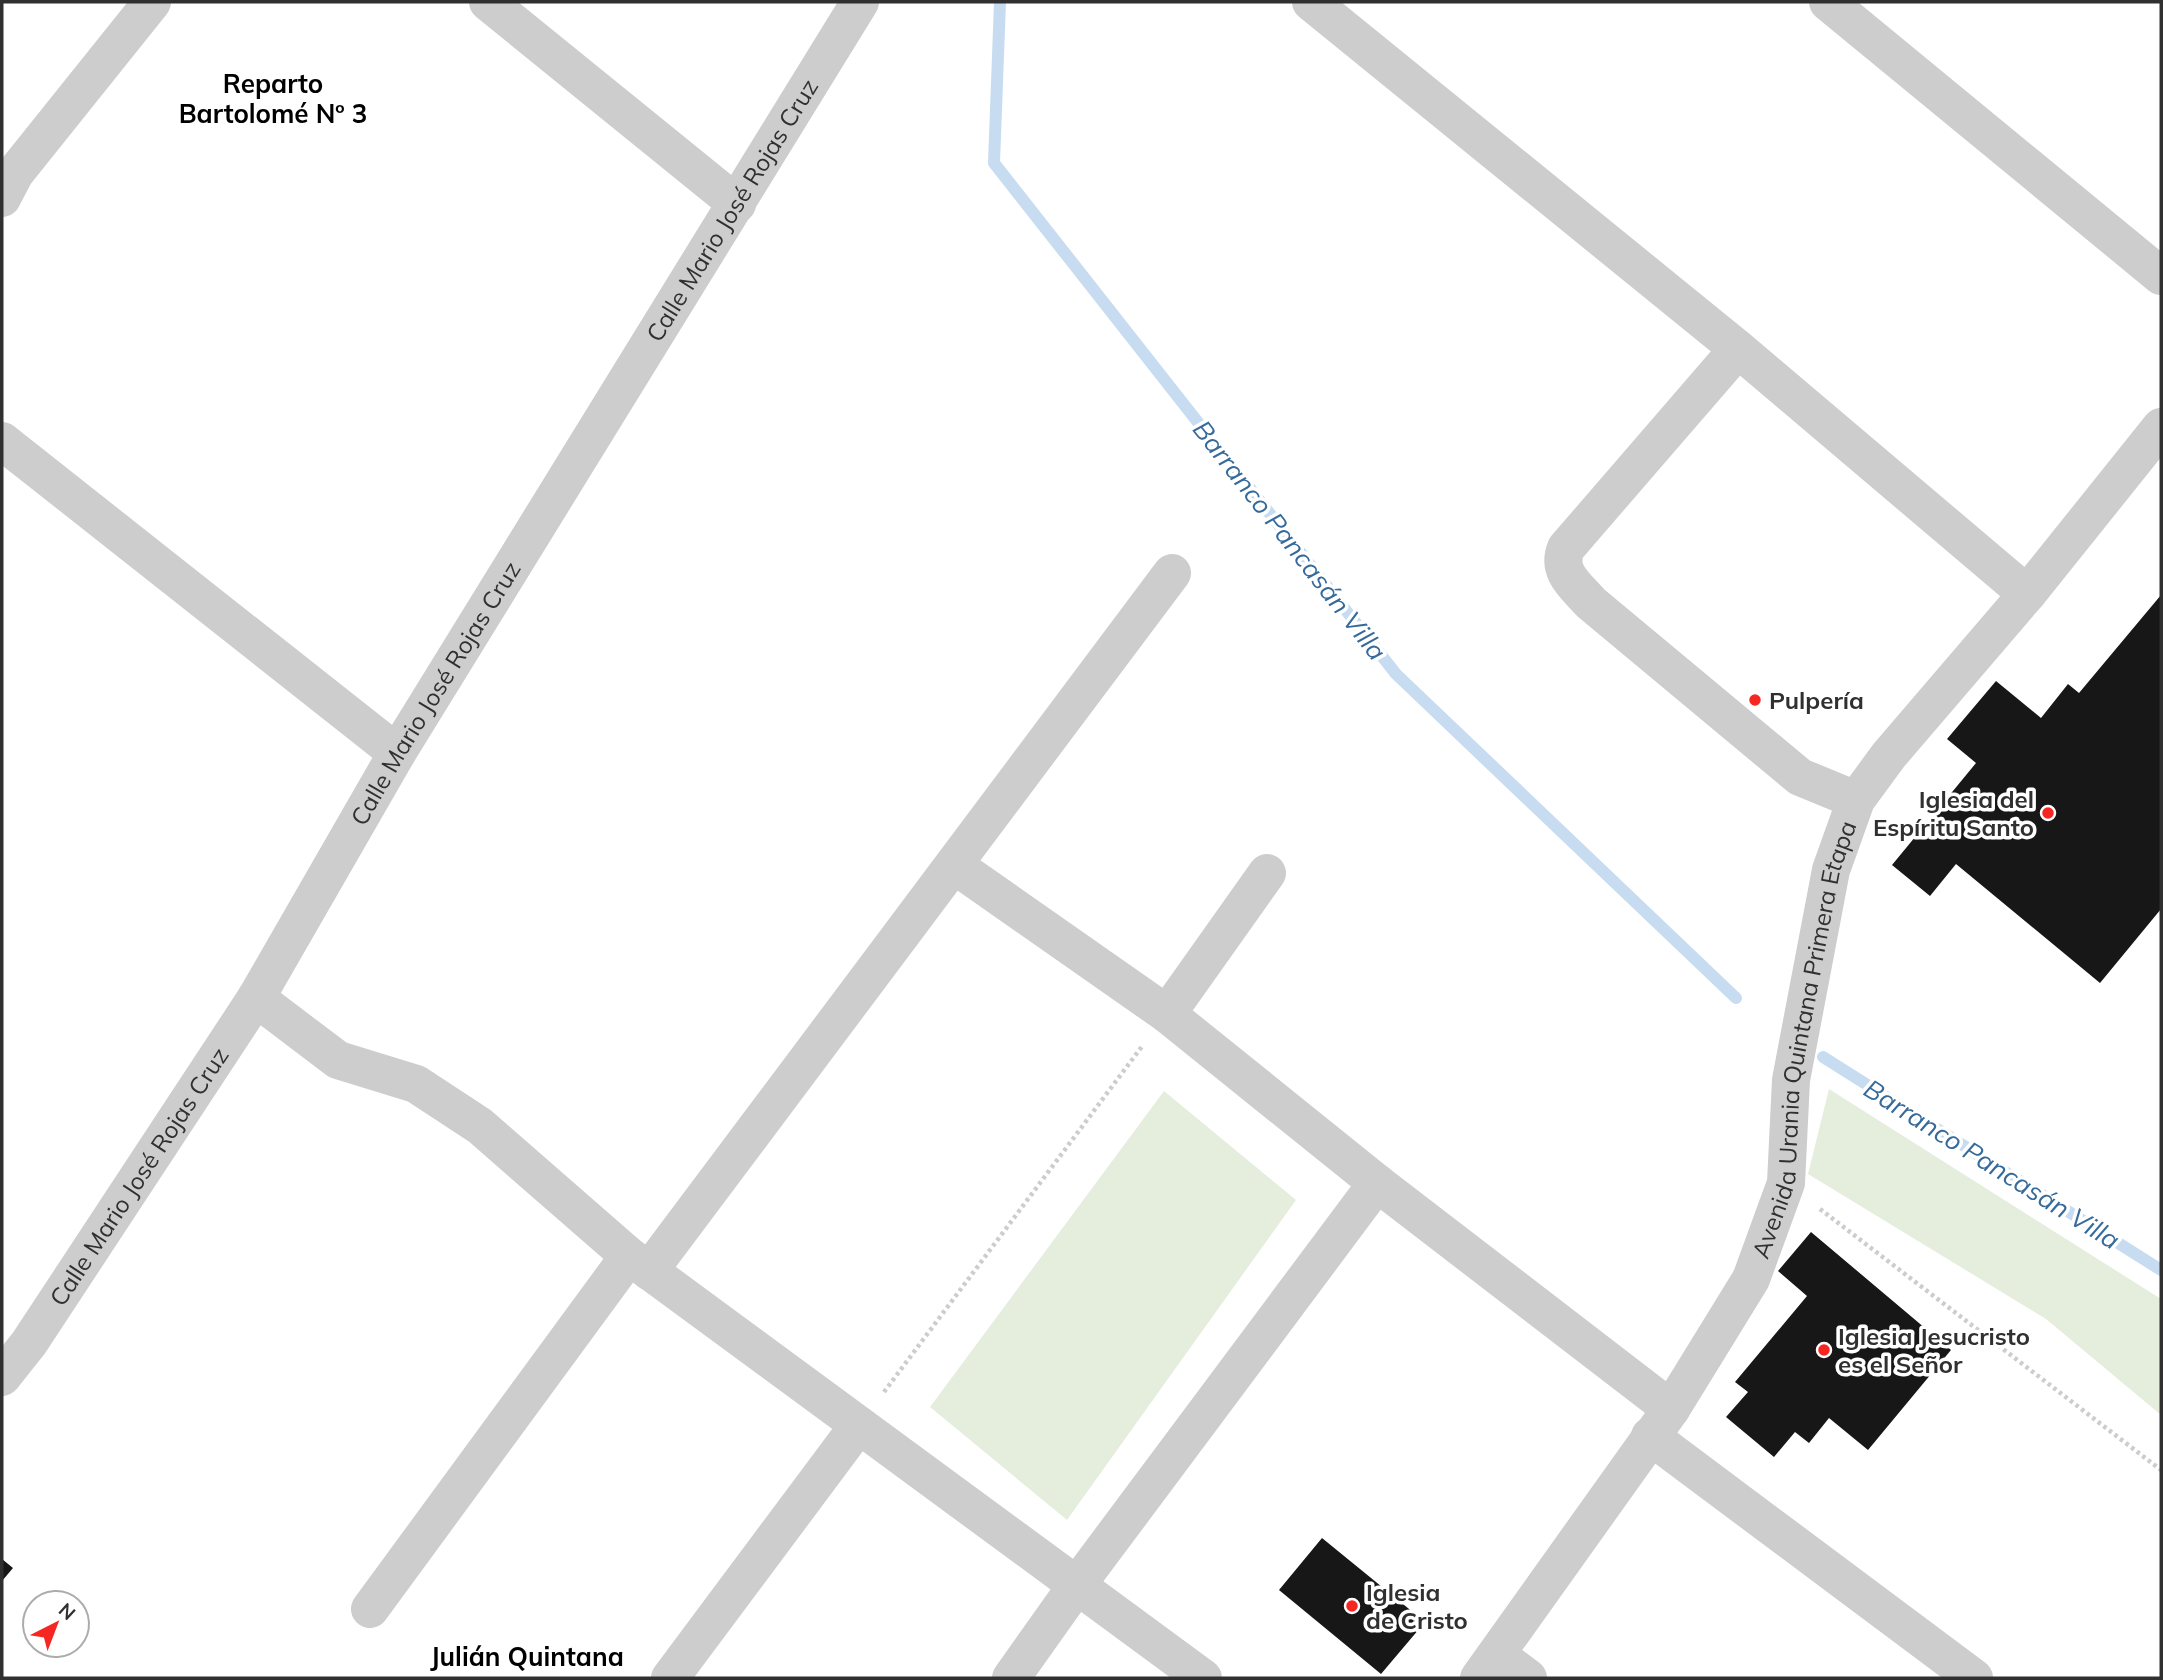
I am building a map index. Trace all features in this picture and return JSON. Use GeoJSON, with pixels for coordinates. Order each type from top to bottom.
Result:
{"type":"FeatureCollection","features":[{"type":"Feature","properties":{"kind":"street"},"geometry":{"type":"LineString","coordinates":[[2,198],[15,173],[152,2]]}},
{"type":"Feature","properties":{"kind":"street"},"geometry":{"type":"LineString","coordinates":[[488,2],[737,204]]}},
{"type":"Feature","properties":{"kind":"street","name":"Calle Mario José Rojas Cruz"},"geometry":{"type":"LineString","coordinates":[[2,1377],[15,1334],[256,998],[397,752],[860,2]]}},
{"type":"Feature","properties":{"kind":"street"},"geometry":{"type":"LineString","coordinates":[[1311,2],[1738,349],[2027,594]]}},
{"type":"Feature","properties":{"kind":"street"},"geometry":{"type":"LineString","coordinates":[[1828,2],[2161,276]]}},
{"type":"Feature","properties":{"kind":"street"},"geometry":{"type":"LineString","coordinates":[[1738,349],[1566,548],[1562,560],[1564,572],[1591,603],[1800,777],[1856,800]]}},
{"type":"Feature","properties":{"kind":"street","name":"Avenida Urania Quintana Primera Etapa"},"geometry":{"type":"LineString","coordinates":[[1488,1667],[1661,1423],[1751,1279],[1786,1183],[1791,1080],[1831,870],[1856,800],[1889,755],[2027,594],[2161,427]]}},
{"type":"Feature","properties":{"kind":"street"},"geometry":{"type":"LineString","coordinates":[[2,441],[397,752]]}},
{"type":"Feature","properties":{"kind":"street"},"geometry":{"type":"LineString","coordinates":[[370,1609],[954,865],[1171,573]]}},
{"type":"Feature","properties":{"kind":"street"},"geometry":{"type":"LineString","coordinates":[[954,865],[1167,1014],[1377,1183],[1661,1423],[1974,1678]]}},
{"type":"Feature","properties":{"kind":"street"},"geometry":{"type":"LineString","coordinates":[[1167,1014],[1267,873]]}},
{"type":"Feature","properties":{"kind":"street"},"geometry":{"type":"LineString","coordinates":[[256,998],[338,1060],[416,1084],[480,1126],[639,1264],[1203,1678]]}},
{"type":"Feature","properties":{"kind":"street"},"geometry":{"type":"LineString","coordinates":[[1012,1678],[1077,1585],[1377,1183]]}},
{"type":"Feature","properties":{"kind":"street"},"geometry":{"type":"LineString","coordinates":[[670,1678],[859,1426]]}},
{"type":"Feature","properties":{"kind":"street"},"geometry":{"type":"LineString","coordinates":[[1488,1667],[1528,1678]]}},
{"type":"Feature","properties":{"kind":"path"},"geometry":{"type":"LineString","coordinates":[[859,1426],[1167,1014]]}},
{"type":"Feature","properties":{"kind":"path"},"geometry":{"type":"LineString","coordinates":[[1786,1183],[2161,1470]]}},
{"type":"Feature","properties":{"kind":"green space"},"geometry":{"type":"Polygon","coordinates":[[[1829,1089],[2161,1299],[2161,1415],[2046,1319],[1808,1174],[1829,1089]]]}},
{"type":"Feature","properties":{"kind":"green space"},"geometry":{"type":"Polygon","coordinates":[[[1164,1091],[1296,1200],[1067,1520],[930,1407],[1164,1091]]]}},
{"type":"Feature","properties":{"kind":"building","name":"Iglesia del Espíritu Santo"},"geometry":{"type":"Polygon","coordinates":[[[2161,595],[2161,909],[2100,983],[1956,864],[1930,896],[1892,865],[1976,763],[1947,739],[1996,681],[2041,718],[2068,684],[2079,693],[2161,595]]]}},
{"type":"Feature","properties":{"kind":"building","name":"Iglesia Jesucristo es el Señor"},"geometry":{"type":"Polygon","coordinates":[[[1811,1232],[1951,1350],[1868,1450],[1829,1418],[1809,1443],[1795,1432],[1774,1457],[1726,1417],[1748,1392],[1735,1382],[1807,1296],[1778,1271],[1811,1232]]]}},
{"type":"Feature","properties":{"kind":"building","name":"Iglesia de Cristo"},"geometry":{"type":"Polygon","coordinates":[[[1322,1538],[1425,1622],[1381,1674],[1279,1590],[1322,1538]]]}},
{"type":"Feature","properties":{"kind":"building"},"geometry":{"type":"Polygon","coordinates":[[[2,1559],[13,1568],[2,1581],[2,1559]]]}},
{"type":"Feature","properties":{"kind":"waterway","name":"Barranco Pancasán Villa"},"geometry":{"type":"LineString","coordinates":[[1000,2],[994,163],[1396,674],[1736,998]]}},
{"type":"Feature","properties":{"kind":"waterway","name":"Barranco Pancasán Villa"},"geometry":{"type":"LineString","coordinates":[[1823,1057],[2161,1270]]}},
{"type":"Feature","properties":{"kind":"place","name":"Pulpería"},"geometry":{"type":"Point","coordinates":[1755,700]}},
{"type":"Feature","properties":{"kind":"place","name":"Iglesia del Espíritu Santo"},"geometry":{"type":"Point","coordinates":[2048,813]}},
{"type":"Feature","properties":{"kind":"place","name":"Iglesia Jesucristo es el Señor"},"geometry":{"type":"Point","coordinates":[1824,1350]}},
{"type":"Feature","properties":{"kind":"place","name":"Iglesia de Cristo"},"geometry":{"type":"Point","coordinates":[1352,1606]}},
{"type":"Feature","properties":{"kind":"district","name":"Reparto Bartolomé Nº 3"},"geometry":{"type":"Point","coordinates":[273,98]}},
{"type":"Feature","properties":{"kind":"district","name":"Julián Quintana"},"geometry":{"type":"Point","coordinates":[527,1656]}}]}
